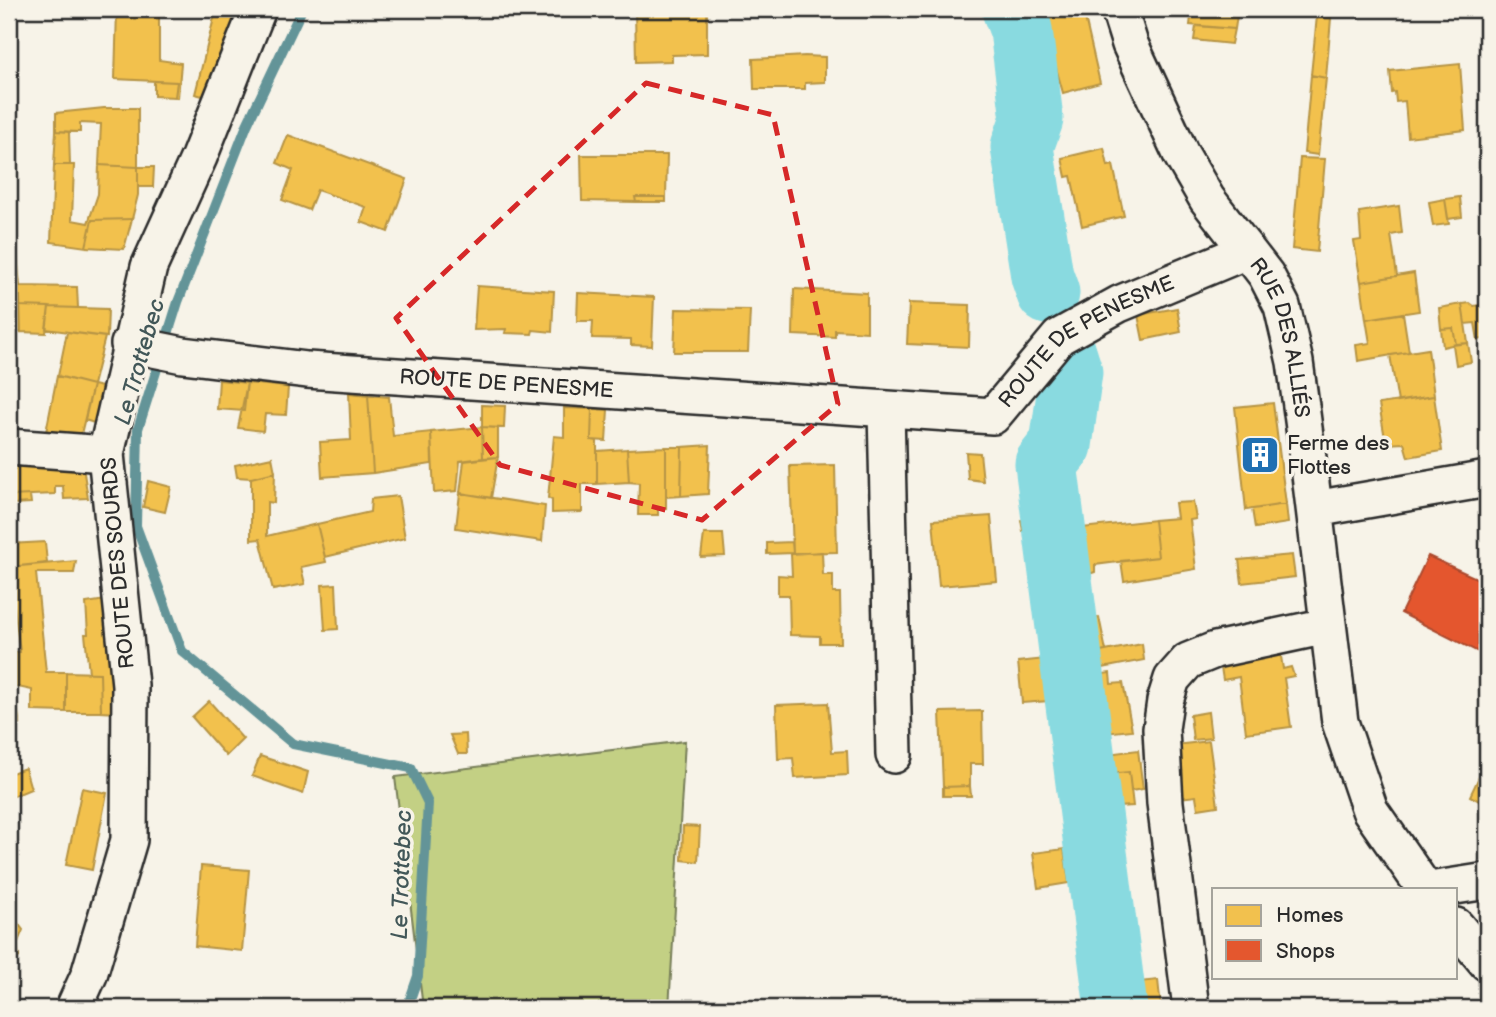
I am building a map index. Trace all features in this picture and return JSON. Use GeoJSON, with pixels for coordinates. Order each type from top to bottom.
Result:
{"type":"FeatureCollection","features":[{"type":"Feature","properties":{"kind":"street","name":"ROUTE DES SOURDS"},"geometry":{"type":"LineString","coordinates":[[74,1008],[89,975],[129,840],[130,685],[106,454],[129,344],[149,267],[199,157],[258,9]]}},
{"type":"Feature","properties":{"kind":"street","name":"RUE DES ALLIÉS"},"geometry":{"type":"LineString","coordinates":[[1119,9],[1130,44],[1181,154],[1207,199],[1266,275],[1282,306],[1295,362],[1340,722],[1370,810],[1424,888]]}},
{"type":"Feature","properties":{"kind":"street","name":"ROUTE DE PENESME"},"geometry":{"type":"LineString","coordinates":[[129,344],[183,355],[307,370],[993,416],[1059,337],[1119,304],[1232,257],[1245,248]]}},
{"type":"Feature","properties":{"kind":"street"},"geometry":{"type":"LineString","coordinates":[[886,410],[894,755]]}},
{"type":"Feature","properties":{"kind":"street"},"geometry":{"type":"LineString","coordinates":[[9,447],[106,454]]}},
{"type":"Feature","properties":{"kind":"street"},"geometry":{"type":"LineString","coordinates":[[1315,509],[1487,479]]}},
{"type":"Feature","properties":{"kind":"street"},"geometry":{"type":"LineString","coordinates":[[1191,1008],[1166,803],[1161,729],[1168,690],[1172,679],[1188,661],[1206,653],[1327,626]]}},
{"type":"Feature","properties":{"kind":"street"},"geometry":{"type":"LineString","coordinates":[[1442,888],[1487,881]]}},
{"type":"Feature","properties":{"kind":"street"},"geometry":{"type":"LineString","coordinates":[[1458,928],[1487,963]]}},
{"type":"Feature","properties":{"kind":"highlighted area"},"geometry":{"type":"Polygon","coordinates":[[[646,83],[773,115],[838,404],[702,520],[500,465],[396,318],[646,83]]]}},
{"type":"Feature","properties":{"kind":"green space"},"geometry":{"type":"Polygon","coordinates":[[[685,741],[669,1008],[423,1008],[395,777],[685,741]]]}},
{"type":"Feature","properties":{"kind":"building: Homes"},"geometry":{"type":"Polygon","coordinates":[[[117,9],[159,9],[159,60],[181,63],[178,98],[175,97],[177,82],[115,79],[117,9]]]}},
{"type":"Feature","properties":{"kind":"building: Homes"},"geometry":{"type":"Polygon","coordinates":[[[228,9],[249,9],[214,99],[195,94],[216,10],[227,12],[228,9]]]}},
{"type":"Feature","properties":{"kind":"building: Homes"},"geometry":{"type":"Polygon","coordinates":[[[635,9],[707,9],[707,54],[672,55],[672,61],[636,62],[635,9]]]}},
{"type":"Feature","properties":{"kind":"building: Homes"},"geometry":{"type":"Polygon","coordinates":[[[1040,9],[1083,9],[1043,20],[1040,9]]]}},
{"type":"Feature","properties":{"kind":"building: Homes"},"geometry":{"type":"Polygon","coordinates":[[[1083,9],[1100,83],[1063,93],[1043,20],[1083,9]]]}},
{"type":"Feature","properties":{"kind":"building: Homes"},"geometry":{"type":"Polygon","coordinates":[[[1192,9],[1238,9],[1235,29],[1190,25],[1192,9]]]}},
{"type":"Feature","properties":{"kind":"building: Homes"},"geometry":{"type":"Polygon","coordinates":[[[1317,16],[1331,18],[1326,78],[1311,75],[1317,16]]]}},
{"type":"Feature","properties":{"kind":"building: Homes"},"geometry":{"type":"Polygon","coordinates":[[[1196,26],[1234,29],[1231,44],[1194,40],[1196,26]]]}},
{"type":"Feature","properties":{"kind":"building: Homes"},"geometry":{"type":"Polygon","coordinates":[[[1049,43],[1056,66],[1048,68],[1042,44],[1049,43]]]}},
{"type":"Feature","properties":{"kind":"building: Homes"},"geometry":{"type":"Polygon","coordinates":[[[825,57],[825,82],[805,83],[805,89],[754,89],[753,59],[825,57]]]}},
{"type":"Feature","properties":{"kind":"building: Homes"},"geometry":{"type":"Polygon","coordinates":[[[1460,64],[1465,130],[1408,137],[1405,101],[1396,102],[1395,92],[1392,93],[1390,71],[1460,64]]]}},
{"type":"Feature","properties":{"kind":"building: Homes"},"geometry":{"type":"Polygon","coordinates":[[[1311,75],[1326,78],[1318,155],[1304,153],[1311,75]]]}},
{"type":"Feature","properties":{"kind":"building: Homes"},"geometry":{"type":"Polygon","coordinates":[[[154,81],[177,82],[175,97],[154,96],[154,81]]]}},
{"type":"Feature","properties":{"kind":"building: Homes"},"geometry":{"type":"Polygon","coordinates":[[[138,108],[138,167],[99,165],[101,124],[80,123],[80,132],[56,131],[56,113],[138,108]]]}},
{"type":"Feature","properties":{"kind":"building: Homes"},"geometry":{"type":"Polygon","coordinates":[[[56,131],[69,132],[70,165],[54,165],[56,131]]]}},
{"type":"Feature","properties":{"kind":"building: Homes"},"geometry":{"type":"Polygon","coordinates":[[[288,135],[407,179],[388,232],[361,222],[366,207],[317,190],[309,210],[282,200],[293,170],[277,163],[288,135]]]}},
{"type":"Feature","properties":{"kind":"building: Homes"},"geometry":{"type":"Polygon","coordinates":[[[1104,148],[1108,166],[1113,165],[1124,216],[1082,226],[1071,176],[1066,177],[1062,158],[1104,148]]]}},
{"type":"Feature","properties":{"kind":"building: Homes"},"geometry":{"type":"Polygon","coordinates":[[[581,155],[667,155],[666,197],[635,197],[636,202],[582,201],[581,155]]]}},
{"type":"Feature","properties":{"kind":"building: Homes"},"geometry":{"type":"Polygon","coordinates":[[[1300,158],[1325,159],[1317,252],[1292,249],[1300,158]]]}},
{"type":"Feature","properties":{"kind":"building: Homes"},"geometry":{"type":"Polygon","coordinates":[[[54,165],[74,165],[72,220],[88,223],[98,194],[99,165],[138,167],[138,195],[132,219],[92,220],[86,247],[51,242],[54,165]]]}},
{"type":"Feature","properties":{"kind":"building: Homes"},"geometry":{"type":"Polygon","coordinates":[[[138,167],[154,167],[153,187],[138,187],[138,167]]]}},
{"type":"Feature","properties":{"kind":"building: Homes"},"geometry":{"type":"Polygon","coordinates":[[[9,179],[15,233],[9,234],[9,179]]]}},
{"type":"Feature","properties":{"kind":"building: Homes"},"geometry":{"type":"Polygon","coordinates":[[[635,197],[666,197],[666,202],[636,202],[635,197]]]}},
{"type":"Feature","properties":{"kind":"building: Homes"},"geometry":{"type":"Polygon","coordinates":[[[1460,197],[1462,217],[1448,219],[1445,199],[1460,197]]]}},
{"type":"Feature","properties":{"kind":"building: Homes"},"geometry":{"type":"Polygon","coordinates":[[[1445,199],[1449,224],[1433,226],[1429,202],[1445,199]]]}},
{"type":"Feature","properties":{"kind":"building: Homes"},"geometry":{"type":"Polygon","coordinates":[[[1399,206],[1402,233],[1391,235],[1397,276],[1361,282],[1354,241],[1361,240],[1359,212],[1399,206]]]}},
{"type":"Feature","properties":{"kind":"building: Homes"},"geometry":{"type":"Polygon","coordinates":[[[132,219],[124,249],[86,247],[92,220],[132,219]]]}},
{"type":"Feature","properties":{"kind":"building: Homes"},"geometry":{"type":"Polygon","coordinates":[[[15,233],[20,286],[77,287],[78,308],[20,306],[20,296],[9,297],[9,234],[15,233]]]}},
{"type":"Feature","properties":{"kind":"building: Homes"},"geometry":{"type":"Polygon","coordinates":[[[1414,273],[1419,311],[1366,319],[1361,282],[1414,273]]]}},
{"type":"Feature","properties":{"kind":"building: Homes"},"geometry":{"type":"Polygon","coordinates":[[[477,286],[554,291],[552,332],[533,330],[532,334],[505,333],[506,329],[474,330],[477,286]]]}},
{"type":"Feature","properties":{"kind":"building: Homes"},"geometry":{"type":"Polygon","coordinates":[[[794,289],[867,293],[867,332],[835,330],[835,337],[793,335],[794,289]]]}},
{"type":"Feature","properties":{"kind":"building: Homes"},"geometry":{"type":"Polygon","coordinates":[[[578,293],[654,297],[652,346],[631,345],[631,339],[592,338],[593,321],[577,321],[578,293]]]}},
{"type":"Feature","properties":{"kind":"building: Homes"},"geometry":{"type":"Polygon","coordinates":[[[20,296],[21,332],[9,333],[9,297],[20,296]]]}},
{"type":"Feature","properties":{"kind":"building: Homes"},"geometry":{"type":"Polygon","coordinates":[[[909,303],[970,305],[969,347],[907,344],[909,303]]]}},
{"type":"Feature","properties":{"kind":"building: Homes"},"geometry":{"type":"Polygon","coordinates":[[[1470,303],[1474,306],[1487,304],[1487,338],[1478,340],[1475,323],[1465,324],[1462,304],[1470,303]]]}},
{"type":"Feature","properties":{"kind":"building: Homes"},"geometry":{"type":"Polygon","coordinates":[[[1462,304],[1468,343],[1456,344],[1453,328],[1441,329],[1439,308],[1462,304]]]}},
{"type":"Feature","properties":{"kind":"building: Homes"},"geometry":{"type":"Polygon","coordinates":[[[20,306],[49,307],[46,333],[21,332],[20,306]]]}},
{"type":"Feature","properties":{"kind":"building: Homes"},"geometry":{"type":"Polygon","coordinates":[[[49,307],[108,309],[107,337],[46,329],[49,307]]]}},
{"type":"Feature","properties":{"kind":"building: Homes"},"geometry":{"type":"Polygon","coordinates":[[[1177,308],[1181,332],[1143,340],[1138,315],[1177,308]]]}},
{"type":"Feature","properties":{"kind":"building: Homes"},"geometry":{"type":"Polygon","coordinates":[[[676,309],[750,310],[748,352],[674,352],[676,309]]]}},
{"type":"Feature","properties":{"kind":"building: Homes"},"geometry":{"type":"Polygon","coordinates":[[[1403,313],[1409,352],[1358,361],[1356,345],[1370,343],[1366,319],[1403,313]]]}},
{"type":"Feature","properties":{"kind":"building: Homes"},"geometry":{"type":"Polygon","coordinates":[[[1453,328],[1456,344],[1443,347],[1441,329],[1453,328]]]}},
{"type":"Feature","properties":{"kind":"building: Homes"},"geometry":{"type":"Polygon","coordinates":[[[67,332],[105,337],[93,385],[58,376],[67,332]]]}},
{"type":"Feature","properties":{"kind":"building: Homes"},"geometry":{"type":"Polygon","coordinates":[[[1468,343],[1471,362],[1456,365],[1453,345],[1468,343]]]}},
{"type":"Feature","properties":{"kind":"building: Homes"},"geometry":{"type":"Polygon","coordinates":[[[1428,349],[1434,396],[1398,402],[1390,355],[1428,349]]]}},
{"type":"Feature","properties":{"kind":"building: Homes"},"geometry":{"type":"Polygon","coordinates":[[[57,376],[93,385],[80,438],[46,432],[57,376]]]}},
{"type":"Feature","properties":{"kind":"building: Homes"},"geometry":{"type":"Polygon","coordinates":[[[219,380],[247,383],[244,411],[217,409],[219,380]]]}},
{"type":"Feature","properties":{"kind":"building: Homes"},"geometry":{"type":"Polygon","coordinates":[[[247,383],[288,387],[286,415],[265,414],[263,431],[238,428],[247,383]]]}},
{"type":"Feature","properties":{"kind":"building: Homes"},"geometry":{"type":"Polygon","coordinates":[[[93,385],[107,388],[100,425],[85,420],[93,385]]]}},
{"type":"Feature","properties":{"kind":"building: Homes"},"geometry":{"type":"Polygon","coordinates":[[[349,393],[368,395],[373,473],[322,477],[320,442],[351,440],[349,393]]]}},
{"type":"Feature","properties":{"kind":"building: Homes"},"geometry":{"type":"Polygon","coordinates":[[[368,395],[389,397],[393,436],[431,432],[432,464],[373,473],[368,395]]]}},
{"type":"Feature","properties":{"kind":"building: Homes"},"geometry":{"type":"Polygon","coordinates":[[[1434,396],[1442,451],[1408,457],[1404,443],[1386,444],[1379,404],[1434,396]]]}},
{"type":"Feature","properties":{"kind":"building: Homes","name":"Ferme des Flottes"},"geometry":{"type":"Polygon","coordinates":[[[1273,403],[1286,504],[1246,510],[1235,407],[1273,403]]]}},
{"type":"Feature","properties":{"kind":"building: Homes"},"geometry":{"type":"Polygon","coordinates":[[[482,405],[505,406],[504,428],[482,427],[482,405]]]}},
{"type":"Feature","properties":{"kind":"building: Homes"},"geometry":{"type":"Polygon","coordinates":[[[564,408],[592,409],[591,440],[597,441],[597,484],[582,484],[582,512],[552,513],[552,500],[548,498],[554,436],[564,437],[564,408]]]}},
{"type":"Feature","properties":{"kind":"building: Homes"},"geometry":{"type":"Polygon","coordinates":[[[592,409],[608,410],[606,441],[591,440],[592,409]]]}},
{"type":"Feature","properties":{"kind":"building: Homes"},"geometry":{"type":"Polygon","coordinates":[[[482,427],[498,428],[498,457],[483,458],[482,427]]]}},
{"type":"Feature","properties":{"kind":"building: Homes"},"geometry":{"type":"Polygon","coordinates":[[[482,427],[483,458],[460,461],[457,491],[434,493],[431,432],[482,427]]]}},
{"type":"Feature","properties":{"kind":"building: Homes"},"geometry":{"type":"Polygon","coordinates":[[[710,445],[708,494],[681,496],[682,447],[710,445]]]}},
{"type":"Feature","properties":{"kind":"building: Homes"},"geometry":{"type":"Polygon","coordinates":[[[666,447],[682,447],[681,496],[666,497],[666,447]]]}},
{"type":"Feature","properties":{"kind":"building: Homes"},"geometry":{"type":"Polygon","coordinates":[[[666,447],[666,508],[658,508],[658,515],[638,515],[639,483],[629,482],[627,449],[666,447]]]}},
{"type":"Feature","properties":{"kind":"building: Homes"},"geometry":{"type":"Polygon","coordinates":[[[627,449],[629,482],[597,484],[597,451],[627,449]]]}},
{"type":"Feature","properties":{"kind":"building: Homes"},"geometry":{"type":"Polygon","coordinates":[[[966,452],[980,453],[983,481],[968,479],[966,452]]]}},
{"type":"Feature","properties":{"kind":"building: Homes"},"geometry":{"type":"Polygon","coordinates":[[[272,457],[275,472],[251,478],[237,477],[235,465],[272,457]]]}},
{"type":"Feature","properties":{"kind":"building: Homes"},"geometry":{"type":"Polygon","coordinates":[[[498,457],[491,498],[460,493],[464,461],[498,457]]]}},
{"type":"Feature","properties":{"kind":"building: Homes"},"geometry":{"type":"Polygon","coordinates":[[[9,459],[83,467],[88,498],[64,499],[63,486],[55,486],[55,494],[9,496],[9,459]]]}},
{"type":"Feature","properties":{"kind":"building: Homes"},"geometry":{"type":"Polygon","coordinates":[[[835,465],[837,552],[793,553],[790,466],[835,465]]]}},
{"type":"Feature","properties":{"kind":"building: Homes"},"geometry":{"type":"Polygon","coordinates":[[[275,472],[274,503],[267,502],[267,536],[317,524],[326,562],[301,567],[305,584],[273,590],[260,539],[251,540],[251,478],[275,472]]]}},
{"type":"Feature","properties":{"kind":"building: Homes"},"geometry":{"type":"Polygon","coordinates":[[[148,481],[171,487],[165,512],[143,507],[148,481]]]}},
{"type":"Feature","properties":{"kind":"building: Homes"},"geometry":{"type":"Polygon","coordinates":[[[460,493],[545,506],[542,541],[456,528],[460,493]]]}},
{"type":"Feature","properties":{"kind":"building: Homes"},"geometry":{"type":"Polygon","coordinates":[[[30,495],[31,503],[12,504],[11,496],[30,495]]]}},
{"type":"Feature","properties":{"kind":"building: Homes"},"geometry":{"type":"Polygon","coordinates":[[[398,496],[405,538],[325,557],[317,524],[370,512],[371,499],[398,496]]]}},
{"type":"Feature","properties":{"kind":"building: Homes"},"geometry":{"type":"Polygon","coordinates":[[[1193,502],[1196,519],[1190,520],[1196,569],[1124,581],[1121,561],[1158,557],[1154,520],[1177,518],[1175,503],[1193,502]]]}},
{"type":"Feature","properties":{"kind":"building: Homes"},"geometry":{"type":"Polygon","coordinates":[[[1286,504],[1288,523],[1255,528],[1252,509],[1286,504]]]}},
{"type":"Feature","properties":{"kind":"building: Homes"},"geometry":{"type":"Polygon","coordinates":[[[991,516],[997,581],[939,586],[933,520],[991,516]]]}},
{"type":"Feature","properties":{"kind":"building: Homes"},"geometry":{"type":"Polygon","coordinates":[[[1038,518],[1040,530],[1023,531],[1021,520],[1038,518]]]}},
{"type":"Feature","properties":{"kind":"building: Homes"},"geometry":{"type":"Polygon","coordinates":[[[1072,519],[1073,529],[1154,520],[1158,557],[1095,565],[1095,572],[1089,574],[1090,584],[1069,586],[1060,520],[1072,519]]]}},
{"type":"Feature","properties":{"kind":"building: Homes"},"geometry":{"type":"Polygon","coordinates":[[[704,534],[723,534],[725,556],[701,557],[704,534]]]}},
{"type":"Feature","properties":{"kind":"building: Homes"},"geometry":{"type":"Polygon","coordinates":[[[45,542],[47,563],[9,567],[9,544],[45,542]]]}},
{"type":"Feature","properties":{"kind":"building: Homes"},"geometry":{"type":"Polygon","coordinates":[[[792,542],[793,553],[767,554],[767,543],[792,542]]]}},
{"type":"Feature","properties":{"kind":"building: Homes"},"geometry":{"type":"Polygon","coordinates":[[[822,552],[823,575],[833,575],[833,593],[840,593],[841,643],[820,643],[820,636],[790,635],[789,595],[778,595],[778,575],[792,576],[791,554],[822,552]]]}},
{"type":"Feature","properties":{"kind":"building: Homes"},"geometry":{"type":"Polygon","coordinates":[[[1292,555],[1295,577],[1242,583],[1239,560],[1292,555]]]}},
{"type":"Feature","properties":{"kind":"building: Homes"},"geometry":{"type":"Polygon","coordinates":[[[76,561],[74,573],[36,573],[46,672],[66,672],[66,712],[32,711],[32,690],[13,686],[13,652],[20,652],[9,567],[76,561]]]}},
{"type":"Feature","properties":{"kind":"building: Homes"},"geometry":{"type":"Polygon","coordinates":[[[336,584],[338,629],[325,630],[322,585],[336,584]]]}},
{"type":"Feature","properties":{"kind":"building: Homes"},"geometry":{"type":"Polygon","coordinates":[[[106,600],[117,713],[101,712],[100,673],[89,673],[85,634],[88,634],[86,603],[106,600]]]}},
{"type":"Feature","properties":{"kind":"building: Homes"},"geometry":{"type":"Polygon","coordinates":[[[1099,617],[1106,651],[1078,656],[1074,620],[1099,617]]]}},
{"type":"Feature","properties":{"kind":"building: Homes"},"geometry":{"type":"Polygon","coordinates":[[[1142,644],[1144,660],[1087,671],[1084,655],[1142,644]]]}},
{"type":"Feature","properties":{"kind":"building: Homes"},"geometry":{"type":"Polygon","coordinates":[[[1280,650],[1283,669],[1291,667],[1294,676],[1284,678],[1291,727],[1246,733],[1239,677],[1223,680],[1220,661],[1280,650]]]}},
{"type":"Feature","properties":{"kind":"building: Homes"},"geometry":{"type":"Polygon","coordinates":[[[9,652],[13,652],[13,686],[20,724],[9,725],[9,652]]]}},
{"type":"Feature","properties":{"kind":"building: Homes"},"geometry":{"type":"Polygon","coordinates":[[[1045,659],[1049,701],[1022,703],[1018,662],[1045,659]]]}},
{"type":"Feature","properties":{"kind":"building: Homes"},"geometry":{"type":"Polygon","coordinates":[[[66,672],[100,673],[101,712],[66,712],[66,672]]]}},
{"type":"Feature","properties":{"kind":"building: Homes"},"geometry":{"type":"Polygon","coordinates":[[[1110,673],[1111,684],[1123,683],[1132,730],[1096,734],[1086,676],[1110,673]]]}},
{"type":"Feature","properties":{"kind":"building: Homes"},"geometry":{"type":"Polygon","coordinates":[[[209,701],[243,739],[226,756],[192,717],[209,701]]]}},
{"type":"Feature","properties":{"kind":"building: Homes"},"geometry":{"type":"Polygon","coordinates":[[[828,703],[832,752],[847,751],[848,775],[795,778],[793,758],[778,759],[776,705],[828,703]]]}},
{"type":"Feature","properties":{"kind":"building: Homes"},"geometry":{"type":"Polygon","coordinates":[[[982,711],[983,764],[970,764],[970,786],[943,787],[940,712],[982,711]]]}},
{"type":"Feature","properties":{"kind":"building: Homes"},"geometry":{"type":"Polygon","coordinates":[[[1208,712],[1211,738],[1193,740],[1190,715],[1208,712]]]}},
{"type":"Feature","properties":{"kind":"building: Homes"},"geometry":{"type":"Polygon","coordinates":[[[466,734],[467,754],[458,754],[450,735],[466,734]]]}},
{"type":"Feature","properties":{"kind":"building: Homes"},"geometry":{"type":"Polygon","coordinates":[[[1209,741],[1218,806],[1198,809],[1196,796],[1180,798],[1176,745],[1209,741]]]}},
{"type":"Feature","properties":{"kind":"building: Homes"},"geometry":{"type":"Polygon","coordinates":[[[1138,750],[1143,789],[1131,791],[1129,772],[1093,775],[1091,756],[1138,750]]]}},
{"type":"Feature","properties":{"kind":"building: Homes"},"geometry":{"type":"Polygon","coordinates":[[[260,756],[308,772],[303,794],[252,776],[260,756]]]}},
{"type":"Feature","properties":{"kind":"building: Homes"},"geometry":{"type":"Polygon","coordinates":[[[1487,760],[1487,805],[1470,796],[1487,760]]]}},
{"type":"Feature","properties":{"kind":"building: Homes"},"geometry":{"type":"Polygon","coordinates":[[[25,768],[31,789],[9,798],[9,774],[25,768]]]}},
{"type":"Feature","properties":{"kind":"building: Homes"},"geometry":{"type":"Polygon","coordinates":[[[1129,772],[1133,806],[1117,807],[1118,819],[1103,820],[1098,775],[1129,772]]]}},
{"type":"Feature","properties":{"kind":"building: Homes"},"geometry":{"type":"Polygon","coordinates":[[[970,786],[971,796],[943,796],[943,787],[970,786]]]}},
{"type":"Feature","properties":{"kind":"building: Homes"},"geometry":{"type":"Polygon","coordinates":[[[82,788],[107,793],[92,870],[66,865],[82,788]]]}},
{"type":"Feature","properties":{"kind":"building: Homes"},"geometry":{"type":"Polygon","coordinates":[[[1116,819],[1116,826],[1120,825],[1122,857],[1103,859],[1099,821],[1116,819]]]}},
{"type":"Feature","properties":{"kind":"building: Homes"},"geometry":{"type":"Polygon","coordinates":[[[683,826],[700,827],[698,862],[682,860],[683,826]]]}},
{"type":"Feature","properties":{"kind":"building: Homes"},"geometry":{"type":"Polygon","coordinates":[[[1064,849],[1069,883],[1038,888],[1033,853],[1064,849]]]}},
{"type":"Feature","properties":{"kind":"building: Homes"},"geometry":{"type":"Polygon","coordinates":[[[201,866],[249,870],[242,951],[195,946],[201,866]]]}},
{"type":"Feature","properties":{"kind":"building: Homes"},"geometry":{"type":"Polygon","coordinates":[[[9,874],[13,874],[17,922],[23,930],[17,944],[19,957],[9,965],[9,874]]]}},
{"type":"Feature","properties":{"kind":"building: Homes"},"geometry":{"type":"Polygon","coordinates":[[[1124,889],[1127,909],[1109,911],[1107,890],[1124,889]]]}},
{"type":"Feature","properties":{"kind":"building: Homes"},"geometry":{"type":"Polygon","coordinates":[[[1125,909],[1128,944],[1113,945],[1109,911],[1125,909]]]}},
{"type":"Feature","properties":{"kind":"building: Homes"},"geometry":{"type":"Polygon","coordinates":[[[1128,944],[1133,974],[1117,976],[1113,945],[1128,944]]]}},
{"type":"Feature","properties":{"kind":"building: Homes"},"geometry":{"type":"Polygon","coordinates":[[[1137,974],[1139,982],[1158,980],[1161,1008],[1121,1008],[1117,976],[1137,974]]]}},
{"type":"Feature","properties":{"kind":"building: Shops"},"geometry":{"type":"Polygon","coordinates":[[[1428,556],[1487,583],[1486,656],[1401,613],[1428,556]]]}},
{"type":"Feature","properties":{"kind":"waterway","name":"Le Trottebec"},"geometry":{"type":"LineString","coordinates":[[302,9],[247,125],[178,302],[138,429],[136,526],[182,651],[293,744],[411,768],[428,803],[418,976],[407,1008]]}},
{"type":"Feature","properties":{"kind":"waterway"},"geometry":{"type":"LineString","coordinates":[[1013,9],[1021,30],[1032,119],[1022,147],[1042,276],[1048,293]]}},
{"type":"Feature","properties":{"kind":"waterway"},"geometry":{"type":"LineString","coordinates":[[1064,350],[1071,372],[1061,445],[1046,464],[1116,1008]]}},
{"type":"Feature","properties":{"kind":"place","name":"Ferme des Flottes"},"geometry":{"type":"Point","coordinates":[1260,455]}}]}
